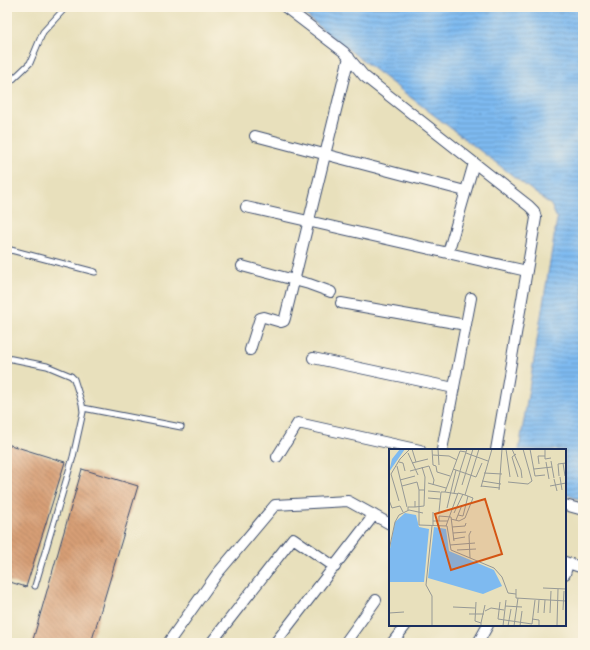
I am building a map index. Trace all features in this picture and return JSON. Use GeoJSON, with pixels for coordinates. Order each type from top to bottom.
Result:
{"type":"FeatureCollection","features":[{"type":"Feature","properties":{"kind":"street"},"geometry":{"type":"LineString","coordinates":[[285,7],[340,48],[364,76],[534,211],[536,218],[496,449]]}},
{"type":"Feature","properties":{"kind":"street"},"geometry":{"type":"LineString","coordinates":[[250,350],[260,318],[264,317],[281,322],[284,321],[349,57]]}},
{"type":"Feature","properties":{"kind":"street"},"geometry":{"type":"LineString","coordinates":[[255,136],[465,191]]}},
{"type":"Feature","properties":{"kind":"street"},"geometry":{"type":"LineString","coordinates":[[448,253],[474,162]]}},
{"type":"Feature","properties":{"kind":"street"},"geometry":{"type":"LineString","coordinates":[[246,207],[527,271]]}},
{"type":"Feature","properties":{"kind":"street"},"geometry":{"type":"LineString","coordinates":[[242,266],[331,292]]}},
{"type":"Feature","properties":{"kind":"street"},"geometry":{"type":"LineString","coordinates":[[442,449],[471,298]]}},
{"type":"Feature","properties":{"kind":"street"},"geometry":{"type":"LineString","coordinates":[[341,304],[466,325]]}},
{"type":"Feature","properties":{"kind":"street"},"geometry":{"type":"LineString","coordinates":[[313,358],[454,388]]}},
{"type":"Feature","properties":{"kind":"street"},"geometry":{"type":"LineString","coordinates":[[278,457],[298,423],[415,449]]}},
{"type":"Feature","properties":{"kind":"street"},"geometry":{"type":"LineString","coordinates":[[168,643],[217,574],[275,505],[348,501],[389,523]]}},
{"type":"Feature","properties":{"kind":"street"},"geometry":{"type":"LineString","coordinates":[[566,505],[583,510]]}},
{"type":"Feature","properties":{"kind":"street"},"geometry":{"type":"LineString","coordinates":[[275,643],[374,515]]}},
{"type":"Feature","properties":{"kind":"street"},"geometry":{"type":"LineString","coordinates":[[211,643],[293,538],[335,566]]}},
{"type":"Feature","properties":{"kind":"street"},"geometry":{"type":"LineString","coordinates":[[567,563],[583,568]]}},
{"type":"Feature","properties":{"kind":"street"},"geometry":{"type":"LineString","coordinates":[[345,643],[376,600]]}},
{"type":"Feature","properties":{"kind":"street"},"geometry":{"type":"LineString","coordinates":[[392,643],[405,626]]}},
{"type":"Feature","properties":{"kind":"street"},"geometry":{"type":"LineString","coordinates":[[487,626],[479,641],[490,643]]}},
{"type":"Feature","properties":{"kind":"lane"},"geometry":{"type":"LineString","coordinates":[[7,85],[30,63],[43,32],[66,7]]}},
{"type":"Feature","properties":{"kind":"lane"},"geometry":{"type":"LineString","coordinates":[[7,249],[95,272]]}},
{"type":"Feature","properties":{"kind":"lane"},"geometry":{"type":"LineString","coordinates":[[7,358],[47,366],[71,376],[74,379],[83,408],[73,457],[35,586]]}},
{"type":"Feature","properties":{"kind":"lane"},"geometry":{"type":"LineString","coordinates":[[83,408],[181,427]]}},
{"type":"Feature","properties":{"kind":"water"},"geometry":{"type":"Polygon","coordinates":[[[296,7],[583,7],[583,501],[566,494],[566,449],[519,449],[557,219],[551,205],[328,34],[296,7]]]}},
{"type":"Feature","properties":{"kind":"building"},"geometry":{"type":"Polygon","coordinates":[[[7,444],[65,462],[26,587],[7,581],[7,444]]]}},
{"type":"Feature","properties":{"kind":"building"},"geometry":{"type":"Polygon","coordinates":[[[82,469],[138,486],[91,643],[32,643],[82,469]]]}}]}
